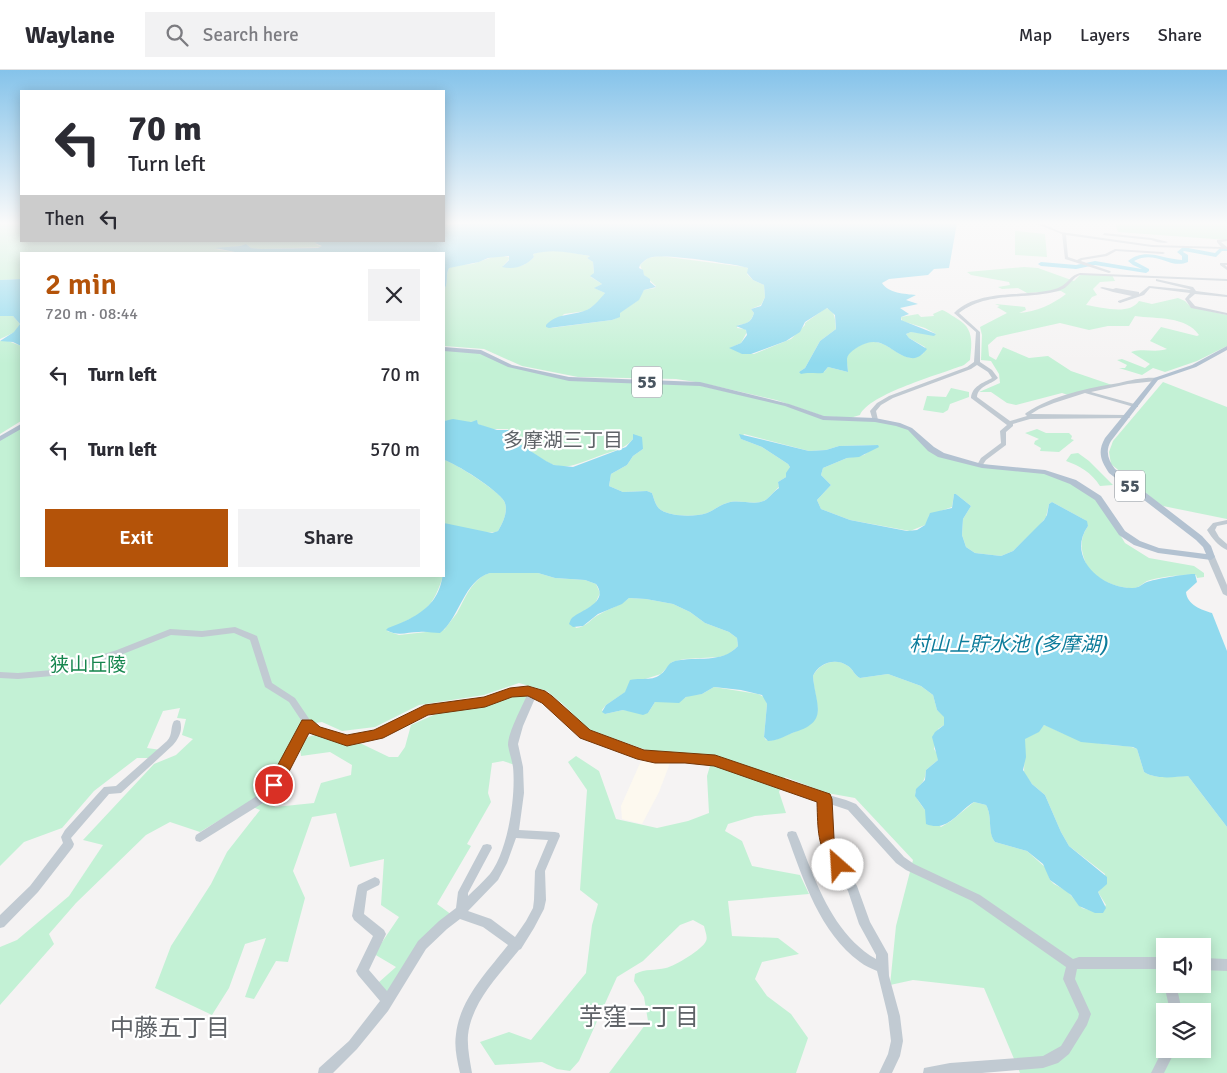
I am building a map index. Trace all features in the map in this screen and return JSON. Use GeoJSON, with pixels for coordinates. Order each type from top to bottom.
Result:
{"type":"FeatureCollection","features":[{"type":"Feature","properties":{"kind":"main road"},"geometry":{"type":"LineString","coordinates":[[1156,379],[1194,366],[1227,348]]}},
{"type":"Feature","properties":{"kind":"main road","name":"55"},"geometry":{"type":"LineString","coordinates":[[445,349],[481,352],[510,366],[572,380],[700,384],[787,405],[823,418],[875,420],[904,425],[935,452],[950,458],[980,465],[1045,472],[1072,482],[1100,500],[1122,533],[1133,541],[1158,550],[1199,555],[1210,553],[1199,538],[1118,476],[1106,463],[1103,447],[1156,379]]}},
{"type":"Feature","properties":{"kind":"main road"},"geometry":{"type":"LineString","coordinates":[[0,439],[20,427]]}},
{"type":"Feature","properties":{"kind":"street"},"geometry":{"type":"LineString","coordinates":[[1104,270],[1120,275]]}},
{"type":"Feature","properties":{"kind":"street"},"geometry":{"type":"LineString","coordinates":[[977,363],[978,332],[957,314],[958,310],[980,301],[1056,290],[1067,286],[1072,277],[1077,275],[1227,280]]}},
{"type":"Feature","properties":{"kind":"street"},"geometry":{"type":"LineString","coordinates":[[1157,279],[1157,287]]}},
{"type":"Feature","properties":{"kind":"street"},"geometry":{"type":"LineString","coordinates":[[1157,279],[1191,288],[1194,292]]}},
{"type":"Feature","properties":{"kind":"street"},"geometry":{"type":"LineString","coordinates":[[1120,302],[1139,295],[1149,287],[1194,292],[1211,296],[1227,296]]}},
{"type":"Feature","properties":{"kind":"street"},"geometry":{"type":"LineString","coordinates":[[1102,288],[1139,295]]}},
{"type":"Feature","properties":{"kind":"street"},"geometry":{"type":"LineString","coordinates":[[1194,292],[1187,299],[1193,308],[1227,314]]}},
{"type":"Feature","properties":{"kind":"street"},"geometry":{"type":"LineString","coordinates":[[875,420],[873,410],[886,400],[969,368],[977,363]]}},
{"type":"Feature","properties":{"kind":"street"},"geometry":{"type":"LineString","coordinates":[[977,363],[983,365],[995,378],[976,389],[974,398],[1010,423]]}},
{"type":"Feature","properties":{"kind":"street"},"geometry":{"type":"LineString","coordinates":[[1030,417],[1028,414],[1040,405],[1084,392],[1156,379]]}},
{"type":"Feature","properties":{"kind":"street"},"geometry":{"type":"LineString","coordinates":[[1084,392],[1136,406]]}},
{"type":"Feature","properties":{"kind":"street"},"geometry":{"type":"LineString","coordinates":[[980,465],[983,459],[1004,444],[1003,431],[1010,423],[1030,417],[1126,417]]}},
{"type":"Feature","properties":{"kind":"street"},"geometry":{"type":"LineString","coordinates":[[1227,522],[1215,524],[1211,528],[1216,538],[1227,548]]}},
{"type":"Feature","properties":{"kind":"street"},"geometry":{"type":"LineString","coordinates":[[1210,553],[1227,594]]}},
{"type":"Feature","properties":{"kind":"street"},"geometry":{"type":"LineString","coordinates":[[0,675],[18,676],[52,673],[97,660],[170,632],[202,634],[235,630],[254,638],[268,685],[292,700],[307,724],[315,731],[333,738],[352,740],[378,734],[419,712],[431,708],[485,702],[516,691],[533,692],[558,708],[585,734],[647,756],[715,761],[852,807],[900,860],[976,898],[1072,965]]}},
{"type":"Feature","properties":{"kind":"street"},"geometry":{"type":"LineString","coordinates":[[324,1073],[352,1045],[388,1001],[422,945],[494,877],[502,863],[513,834],[520,787],[513,744],[518,726],[533,692]]}},
{"type":"Feature","properties":{"kind":"street"},"geometry":{"type":"LineString","coordinates":[[0,923],[51,868],[69,844],[66,837],[107,790],[118,790],[170,743],[175,737],[178,723]]}},
{"type":"Feature","properties":{"kind":"street"},"geometry":{"type":"LineString","coordinates":[[200,838],[267,795],[287,763],[307,724]]}},
{"type":"Feature","properties":{"kind":"street"},"geometry":{"type":"LineString","coordinates":[[825,799],[825,831],[830,852],[853,889],[865,924],[881,950],[882,968],[898,1041],[894,1056],[885,1073]]}},
{"type":"Feature","properties":{"kind":"street"},"geometry":{"type":"LineString","coordinates":[[466,1073],[462,1034],[464,1020],[485,984],[517,945],[538,908],[542,897],[540,871],[555,836],[513,834]]}},
{"type":"Feature","properties":{"kind":"street"},"geometry":{"type":"LineString","coordinates":[[792,835],[819,903],[845,940],[868,961],[882,968]]}},
{"type":"Feature","properties":{"kind":"street"},"geometry":{"type":"LineString","coordinates":[[459,912],[463,892],[487,848]]}},
{"type":"Feature","properties":{"kind":"street"},"geometry":{"type":"LineString","coordinates":[[375,882],[362,888],[358,916],[380,934],[362,971],[388,1001]]}},
{"type":"Feature","properties":{"kind":"street"},"geometry":{"type":"LineString","coordinates":[[459,912],[487,923],[517,945]]}},
{"type":"Feature","properties":{"kind":"street"},"geometry":{"type":"LineString","coordinates":[[1072,965],[1079,963],[1156,963]]}},
{"type":"Feature","properties":{"kind":"street"},"geometry":{"type":"LineString","coordinates":[[1211,964],[1227,965]]}},
{"type":"Feature","properties":{"kind":"street"},"geometry":{"type":"LineString","coordinates":[[929,1073],[1043,1062],[1065,1050],[1084,1021],[1085,1014],[1068,978],[1072,965]]}},
{"type":"Feature","properties":{"kind":"street"},"geometry":{"type":"LineString","coordinates":[[1157,1073],[1165,1058]]}},
{"type":"Feature","properties":{"kind":"shaded area"},"geometry":{"type":"Polygon","coordinates":[[[641,761],[670,763],[659,792],[642,824],[622,819],[621,806],[641,761]]]}},
{"type":"Feature","properties":{"kind":"green space"},"geometry":{"type":"Polygon","coordinates":[[[0,270],[20,270],[20,279],[0,280],[0,270]]]}},
{"type":"Feature","properties":{"kind":"green space"},"geometry":{"type":"Polygon","coordinates":[[[448,270],[594,270],[594,274],[591,277],[602,284],[595,288],[605,293],[600,301],[586,311],[564,314],[551,328],[612,320],[620,316],[619,313],[637,301],[644,290],[655,288],[656,286],[644,275],[642,270],[749,270],[747,274],[753,280],[764,285],[765,297],[761,305],[751,309],[754,313],[752,319],[738,325],[737,328],[745,329],[747,332],[741,343],[732,347],[740,353],[754,354],[791,339],[805,323],[826,308],[832,311],[836,329],[820,341],[805,368],[799,372],[824,372],[828,367],[848,372],[848,354],[867,342],[881,343],[913,358],[923,354],[925,347],[909,338],[906,334],[911,332],[936,334],[925,328],[902,321],[901,317],[918,314],[921,317],[934,316],[933,314],[942,310],[962,322],[969,331],[971,336],[970,360],[964,365],[891,392],[866,407],[860,415],[850,418],[823,416],[776,400],[676,379],[578,377],[522,366],[484,349],[445,346],[445,288],[448,270]]]}},
{"type":"Feature","properties":{"kind":"green space"},"geometry":{"type":"Polygon","coordinates":[[[1043,270],[1074,281],[1080,275],[1112,275],[1115,281],[1100,282],[1093,289],[1097,295],[1092,297],[1086,305],[1107,309],[1122,309],[1134,306],[1139,301],[1152,304],[1178,298],[1185,301],[1191,307],[1227,315],[1227,346],[1197,361],[1165,372],[1153,368],[1142,375],[1119,368],[1125,368],[1127,365],[1117,360],[1122,359],[1145,368],[1150,364],[1131,352],[1167,349],[1150,341],[1161,327],[1199,335],[1187,324],[1179,321],[1135,316],[1129,326],[1108,326],[1089,330],[1060,323],[997,337],[988,345],[989,356],[996,360],[1003,347],[1029,358],[1048,356],[1071,371],[1112,385],[1068,395],[1062,393],[1016,405],[1007,403],[991,392],[979,392],[1000,383],[999,374],[991,361],[981,360],[982,335],[980,327],[1007,313],[995,304],[1025,307],[1026,310],[1019,313],[1044,307],[1066,294],[1061,291],[1027,293],[1018,288],[1002,289],[998,287],[1010,285],[1009,282],[971,275],[967,272],[1043,270]]]}},
{"type":"Feature","properties":{"kind":"green space"},"geometry":{"type":"Polygon","coordinates":[[[0,316],[13,316],[20,324],[15,332],[0,339],[0,316]]]}},
{"type":"Feature","properties":{"kind":"green space"},"geometry":{"type":"Polygon","coordinates":[[[0,341],[8,341],[20,346],[20,422],[0,434],[0,341]]]}},
{"type":"Feature","properties":{"kind":"green space"},"geometry":{"type":"Polygon","coordinates":[[[445,349],[481,352],[502,363],[569,379],[688,383],[787,405],[814,416],[875,420],[903,425],[931,449],[966,462],[1054,474],[1098,498],[1125,543],[1149,558],[1194,566],[1204,573],[1204,577],[1197,578],[1196,575],[1179,575],[1165,577],[1147,581],[1134,588],[1127,588],[1104,581],[1091,571],[1084,558],[1082,541],[1088,526],[1085,520],[1052,502],[1049,504],[1046,517],[1039,526],[1013,551],[1001,556],[975,553],[966,547],[962,535],[963,519],[971,506],[956,494],[954,494],[952,507],[929,515],[928,522],[925,525],[910,531],[850,520],[821,509],[817,500],[831,485],[821,475],[823,468],[847,458],[864,455],[878,445],[839,446],[826,450],[809,451],[744,434],[741,439],[762,447],[790,467],[786,477],[778,482],[779,487],[764,501],[754,503],[732,502],[707,513],[684,516],[671,514],[659,509],[652,493],[647,491],[623,492],[609,486],[611,474],[627,465],[633,456],[643,449],[633,439],[626,446],[618,450],[578,464],[563,466],[548,462],[540,457],[514,439],[508,429],[490,429],[478,424],[477,421],[445,421],[445,349]]]}},
{"type":"Feature","properties":{"kind":"green space"},"geometry":{"type":"Polygon","coordinates":[[[1163,382],[1227,407],[1227,519],[1163,506],[1111,464],[1109,452],[1113,441],[1163,382]]]}},
{"type":"Feature","properties":{"kind":"green space"},"geometry":{"type":"Polygon","coordinates":[[[951,388],[969,392],[969,397],[950,404],[948,410],[943,413],[923,410],[927,396],[946,397],[951,388]]]}},
{"type":"Feature","properties":{"kind":"green space","name":"狭山丘陵"},"geometry":{"type":"Polygon","coordinates":[[[20,427],[20,577],[443,577],[434,599],[428,606],[416,616],[387,631],[399,635],[444,630],[478,579],[490,573],[538,573],[555,578],[585,580],[596,584],[600,593],[595,604],[571,619],[576,628],[583,626],[629,598],[673,604],[690,612],[705,623],[729,632],[737,638],[738,646],[729,654],[719,657],[684,659],[672,662],[661,674],[645,679],[606,705],[602,710],[605,714],[623,710],[648,713],[655,702],[682,700],[689,695],[702,694],[714,687],[758,694],[764,697],[767,704],[764,737],[766,740],[773,740],[804,728],[816,717],[818,711],[813,676],[819,668],[828,663],[843,663],[850,667],[860,678],[888,674],[921,686],[933,695],[937,710],[944,716],[944,725],[938,729],[934,749],[938,755],[938,760],[926,770],[924,780],[916,791],[917,799],[941,827],[974,802],[986,805],[991,833],[995,842],[1027,851],[1046,868],[1050,880],[1067,891],[1082,908],[1099,913],[1106,905],[1098,892],[1101,889],[1105,874],[1069,846],[1045,795],[1032,784],[1024,773],[1025,738],[1038,732],[1044,725],[1085,741],[1137,749],[1144,772],[1154,776],[1188,776],[1227,827],[1227,1073],[1020,1073],[984,988],[913,980],[890,985],[896,926],[913,860],[855,798],[827,793],[785,777],[779,792],[786,813],[755,816],[728,824],[725,831],[742,841],[752,866],[800,875],[809,894],[728,901],[732,936],[778,938],[799,954],[762,962],[755,979],[767,996],[791,1014],[808,1038],[796,1073],[609,1073],[648,1021],[644,997],[634,981],[635,974],[670,967],[700,948],[707,938],[704,926],[693,920],[680,925],[643,961],[617,977],[579,1061],[570,1071],[557,1069],[542,1062],[495,1065],[480,1042],[509,1032],[531,1040],[586,973],[592,925],[598,904],[580,890],[587,790],[568,762],[576,756],[599,771],[616,819],[657,828],[688,821],[709,813],[707,776],[712,759],[711,755],[652,752],[587,729],[565,706],[547,691],[519,683],[484,695],[419,705],[375,727],[342,731],[322,722],[302,725],[267,791],[275,807],[314,803],[321,783],[351,775],[352,765],[330,752],[301,756],[300,748],[308,737],[318,734],[362,744],[389,757],[398,757],[405,747],[411,725],[445,710],[482,705],[518,693],[527,693],[529,697],[514,728],[515,765],[503,761],[492,763],[488,793],[491,802],[467,844],[471,846],[437,904],[452,915],[388,993],[378,983],[396,967],[374,954],[399,917],[381,905],[384,859],[350,867],[336,813],[312,817],[293,871],[305,898],[288,962],[276,961],[254,999],[245,997],[266,938],[245,944],[229,988],[212,1015],[155,988],[171,946],[211,884],[227,852],[260,810],[246,804],[200,832],[170,822],[146,835],[76,903],[49,934],[54,944],[0,1005],[0,947],[17,940],[69,896],[103,845],[83,840],[154,764],[176,755],[193,739],[182,735],[186,719],[177,718],[180,708],[163,711],[147,748],[161,750],[152,758],[137,758],[94,791],[62,828],[24,842],[0,866],[0,439],[20,427]]]}},
{"type":"Feature","properties":{"kind":"green space"},"geometry":{"type":"Polygon","coordinates":[[[1037,429],[1046,433],[1069,433],[1072,436],[1071,439],[1074,440],[1059,452],[1040,451],[1041,448],[1034,444],[1039,439],[1025,433],[1037,429]]]}},
{"type":"Feature","properties":{"kind":"green space"},"geometry":{"type":"Polygon","coordinates":[[[1078,453],[1089,461],[1113,485],[1100,486],[1085,470],[1066,461],[1071,454],[1078,453]]]}},
{"type":"Feature","properties":{"kind":"green space"},"geometry":{"type":"Polygon","coordinates":[[[445,460],[457,466],[494,491],[504,501],[506,508],[498,531],[487,533],[445,523],[445,460]]]}},
{"type":"Feature","properties":{"kind":"water"},"geometry":{"type":"Polygon","coordinates":[[[445,270],[448,270],[447,273],[445,288],[445,270]]]}},
{"type":"Feature","properties":{"kind":"water"},"geometry":{"type":"Polygon","coordinates":[[[594,270],[643,270],[644,275],[656,287],[644,290],[639,300],[620,313],[620,317],[612,320],[546,327],[555,318],[579,313],[596,304],[605,293],[594,288],[602,284],[590,276],[594,273],[594,270]]]}},
{"type":"Feature","properties":{"kind":"water"},"geometry":{"type":"Polygon","coordinates":[[[748,270],[933,270],[928,275],[889,279],[882,283],[892,291],[916,295],[906,300],[918,304],[900,308],[909,314],[901,317],[901,320],[936,334],[934,336],[911,332],[906,334],[909,338],[927,349],[918,357],[904,356],[880,343],[867,343],[848,355],[848,372],[828,367],[823,373],[801,374],[799,372],[805,368],[820,341],[836,329],[835,315],[827,308],[805,322],[800,332],[786,341],[751,354],[742,354],[729,348],[741,343],[747,335],[746,330],[736,326],[749,321],[753,317],[754,313],[751,309],[761,306],[765,297],[764,285],[753,280],[747,273],[748,270]]]}},
{"type":"Feature","properties":{"kind":"water"},"geometry":{"type":"Polygon","coordinates":[[[20,279],[20,324],[13,316],[0,316],[0,280],[20,279]]]}},
{"type":"Feature","properties":{"kind":"water"},"geometry":{"type":"Polygon","coordinates":[[[20,324],[20,346],[13,342],[0,341],[14,332],[20,324]]]}},
{"type":"Feature","properties":{"kind":"water","name":"村山上貯水池 (多摩湖)"},"geometry":{"type":"Polygon","coordinates":[[[453,419],[471,422],[477,420],[478,424],[497,430],[516,430],[517,433],[512,439],[554,465],[573,467],[626,447],[633,439],[633,434],[642,437],[643,449],[633,456],[627,465],[611,474],[609,486],[623,492],[647,491],[652,493],[659,509],[671,514],[684,516],[707,513],[732,502],[754,503],[764,501],[779,488],[778,482],[786,477],[790,467],[788,464],[762,447],[741,439],[739,434],[809,451],[826,450],[839,446],[878,445],[879,447],[859,457],[847,458],[823,468],[821,475],[831,485],[817,500],[821,509],[850,520],[907,531],[917,530],[925,525],[930,513],[952,508],[954,494],[956,494],[971,506],[963,519],[962,535],[966,547],[975,553],[1001,556],[1013,551],[1044,520],[1049,504],[1052,502],[1087,521],[1088,526],[1082,538],[1081,549],[1084,560],[1090,569],[1109,583],[1121,587],[1135,588],[1157,579],[1195,574],[1197,582],[1186,592],[1187,597],[1192,604],[1212,613],[1227,651],[1227,827],[1188,776],[1166,777],[1149,775],[1144,772],[1137,749],[1133,747],[1081,742],[1044,725],[1039,732],[1025,739],[1026,757],[1023,770],[1032,784],[1045,795],[1069,846],[1107,877],[1107,884],[1098,892],[1106,908],[1103,913],[1095,913],[1079,906],[1071,895],[1050,880],[1043,864],[1027,851],[995,842],[991,834],[986,805],[974,802],[952,820],[941,826],[926,824],[925,810],[915,796],[916,789],[925,780],[926,770],[938,760],[932,737],[944,725],[944,717],[937,710],[933,695],[921,686],[888,674],[860,678],[850,667],[843,663],[828,663],[815,671],[813,676],[818,710],[817,717],[813,723],[806,728],[772,741],[768,741],[764,737],[767,704],[762,695],[741,690],[714,687],[702,694],[686,697],[679,703],[655,702],[648,713],[643,715],[623,710],[605,714],[602,712],[606,705],[625,692],[630,680],[650,679],[663,672],[670,663],[675,661],[717,657],[732,652],[738,646],[737,638],[729,632],[705,623],[690,612],[673,604],[646,599],[629,598],[622,604],[598,614],[583,626],[573,627],[569,624],[571,619],[597,601],[599,591],[596,584],[585,580],[555,578],[538,573],[490,573],[481,577],[468,592],[447,626],[440,633],[399,634],[386,630],[408,620],[423,610],[433,600],[443,577],[445,577],[445,523],[492,533],[498,531],[505,516],[506,508],[504,501],[494,490],[445,460],[445,421],[453,419]]]}},
{"type":"Feature","properties":{"kind":"waterway"},"geometry":{"type":"LineString","coordinates":[[1138,270],[1147,270]]}},
{"type":"Feature","properties":{"kind":"district","name":"多摩湖三丁目"},"geometry":{"type":"Point","coordinates":[563,440]}},
{"type":"Feature","properties":{"kind":"district","name":"芋窪二丁目"},"geometry":{"type":"Point","coordinates":[639,1017]}},
{"type":"Feature","properties":{"kind":"district","name":"中藤五丁目"},"geometry":{"type":"Point","coordinates":[170,1028]}},
{"type":"Feature","properties":{"kind":"route"},"geometry":{"type":"LineString","coordinates":[[274,785],[307,724],[315,731],[333,738],[347,740],[378,734],[425,710],[442,706],[485,702],[510,692],[528,691],[547,699],[585,734],[642,755],[655,758],[685,757],[724,763],[758,777],[825,799],[826,838],[830,852],[838,865]]}}]}
